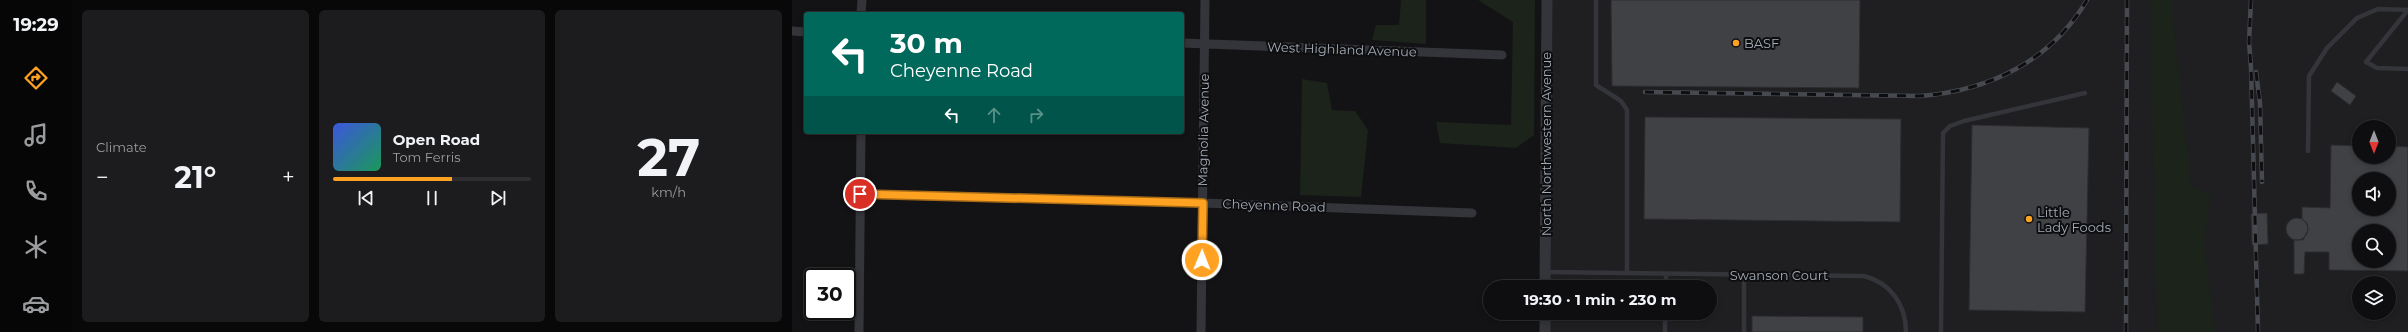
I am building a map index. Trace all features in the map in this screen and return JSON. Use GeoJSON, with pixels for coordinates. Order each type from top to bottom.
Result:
{"type":"FeatureCollection","features":[{"type":"Feature","properties":{"kind":"street"},"geometry":{"type":"LineString","coordinates":[[861,12],[862,0]]}},
{"type":"Feature","properties":{"kind":"street","name":"Magnolia Avenue"},"geometry":{"type":"LineString","coordinates":[[1201,332],[1204,0]]}},
{"type":"Feature","properties":{"kind":"street","name":"North Northwestern Avenue"},"geometry":{"type":"LineString","coordinates":[[1545,280],[1548,0]]}},
{"type":"Feature","properties":{"kind":"street"},"geometry":{"type":"LineString","coordinates":[[792,31],[804,32]]}},
{"type":"Feature","properties":{"kind":"street","name":"West Highland Avenue"},"geometry":{"type":"LineString","coordinates":[[1184,43],[1502,55]]}},
{"type":"Feature","properties":{"kind":"street"},"geometry":{"type":"LineString","coordinates":[[859,332],[861,134]]}},
{"type":"Feature","properties":{"kind":"street","name":"Cheyenne Road"},"geometry":{"type":"LineString","coordinates":[[860,194],[1203,203],[1472,213]]}},
{"type":"Feature","properties":{"kind":"street"},"geometry":{"type":"LineString","coordinates":[[1545,320],[1545,332]]}},
{"type":"Feature","properties":{"kind":"lane"},"geometry":{"type":"LineString","coordinates":[[1596,0],[1596,85],[1621,101],[1627,110],[1627,273]]}},
{"type":"Feature","properties":{"kind":"lane"},"geometry":{"type":"LineString","coordinates":[[2308,150],[2309,76],[2327,48],[2357,18],[2378,9],[2408,10]]}},
{"type":"Feature","properties":{"kind":"lane"},"geometry":{"type":"LineString","coordinates":[[2408,10],[2366,62],[2377,68],[2408,69]]}},
{"type":"Feature","properties":{"kind":"lane"},"geometry":{"type":"LineString","coordinates":[[1941,332],[1943,133],[1950,126],[1964,121],[2085,93]]}},
{"type":"Feature","properties":{"kind":"lane","name":"Swanson Court"},"geometry":{"type":"LineString","coordinates":[[1546,272],[1744,275],[1848,274],[1872,278],[1883,284],[1900,302],[1904,313],[1906,332]]}},
{"type":"Feature","properties":{"kind":"lane"},"geometry":{"type":"LineString","coordinates":[[1666,274],[1666,280]]}},
{"type":"Feature","properties":{"kind":"lane"},"geometry":{"type":"LineString","coordinates":[[1744,275],[1744,332]]}},
{"type":"Feature","properties":{"kind":"lane"},"geometry":{"type":"LineString","coordinates":[[1665,320],[1665,332]]}},
{"type":"Feature","properties":{"kind":"shaded area"},"geometry":{"type":"Polygon","coordinates":[[[1401,0],[1426,0],[1426,44],[1372,40],[1376,25],[1399,25],[1401,0]]]}},
{"type":"Feature","properties":{"kind":"shaded area"},"geometry":{"type":"Polygon","coordinates":[[[1478,0],[1535,0],[1534,135],[1516,148],[1440,143],[1436,122],[1511,125],[1513,22],[1478,0]]]}},
{"type":"Feature","properties":{"kind":"shaded area"},"geometry":{"type":"Polygon","coordinates":[[[1544,0],[2408,0],[2408,332],[1541,332],[1541,320],[1717,320],[1717,280],[1541,280],[1544,0]]]}},
{"type":"Feature","properties":{"kind":"shaded area"},"geometry":{"type":"Polygon","coordinates":[[[2150,0],[2171,0],[2191,186],[2211,195],[2204,244],[2215,332],[2158,332],[2150,0]]]}},
{"type":"Feature","properties":{"kind":"shaded area"},"geometry":{"type":"Polygon","coordinates":[[[1302,79],[1327,83],[1332,110],[1355,111],[1368,130],[1361,197],[1300,195],[1302,79]]]}},
{"type":"Feature","properties":{"kind":"building","name":"BASF"},"geometry":{"type":"Polygon","coordinates":[[[1611,0],[1860,0],[1859,88],[1612,86],[1611,0]]]}},
{"type":"Feature","properties":{"kind":"building"},"geometry":{"type":"Polygon","coordinates":[[[2337,82],[2356,96],[2350,105],[2331,91],[2337,82]]]}},
{"type":"Feature","properties":{"kind":"building"},"geometry":{"type":"Polygon","coordinates":[[[1645,117],[1901,119],[1900,222],[1644,219],[1645,117]]]}},
{"type":"Feature","properties":{"kind":"building","name":"Little Lady Foods"},"geometry":{"type":"Polygon","coordinates":[[[1972,125],[2089,128],[2085,312],[1969,310],[1972,125]]]}},
{"type":"Feature","properties":{"kind":"building"},"geometry":{"type":"Polygon","coordinates":[[[2331,145],[2352,146],[2352,164],[2396,164],[2396,146],[2408,147],[2408,271],[2329,270],[2329,252],[2305,252],[2304,274],[2294,274],[2294,240],[2303,240],[2308,230],[2307,223],[2302,219],[2302,207],[2330,208],[2331,145]]]}},
{"type":"Feature","properties":{"kind":"building"},"geometry":{"type":"Polygon","coordinates":[[[2267,213],[2268,244],[2252,245],[2251,214],[2267,213]]]}},
{"type":"Feature","properties":{"kind":"building"},"geometry":{"type":"Polygon","coordinates":[[[2297,218],[2305,221],[2308,229],[2305,237],[2297,240],[2289,237],[2286,229],[2289,221],[2297,218]]]}},
{"type":"Feature","properties":{"kind":"building"},"geometry":{"type":"Polygon","coordinates":[[[1752,316],[1863,317],[1863,332],[1752,332],[1752,316]]]}},
{"type":"Feature","properties":{"kind":"railway"},"geometry":{"type":"LineString","coordinates":[[1645,92],[1920,96],[1946,93],[1994,80],[2037,56],[2055,40],[2072,21],[2087,0]]}},
{"type":"Feature","properties":{"kind":"railway"},"geometry":{"type":"LineString","coordinates":[[2126,332],[2127,0]]}},
{"type":"Feature","properties":{"kind":"railway"},"geometry":{"type":"LineString","coordinates":[[2251,0],[2249,42],[2251,67],[2258,332]]}},
{"type":"Feature","properties":{"kind":"railway"},"geometry":{"type":"LineString","coordinates":[[2256,72],[2260,103],[2262,182]]}},
{"type":"Feature","properties":{"kind":"place","name":"BASF"},"geometry":{"type":"Point","coordinates":[1736,43]}},
{"type":"Feature","properties":{"kind":"place","name":"Little Lady Foods"},"geometry":{"type":"Point","coordinates":[2029,219]}},
{"type":"Feature","properties":{"kind":"route"},"geometry":{"type":"LineString","coordinates":[[860,194],[1203,203],[1202,260]]}}]}
